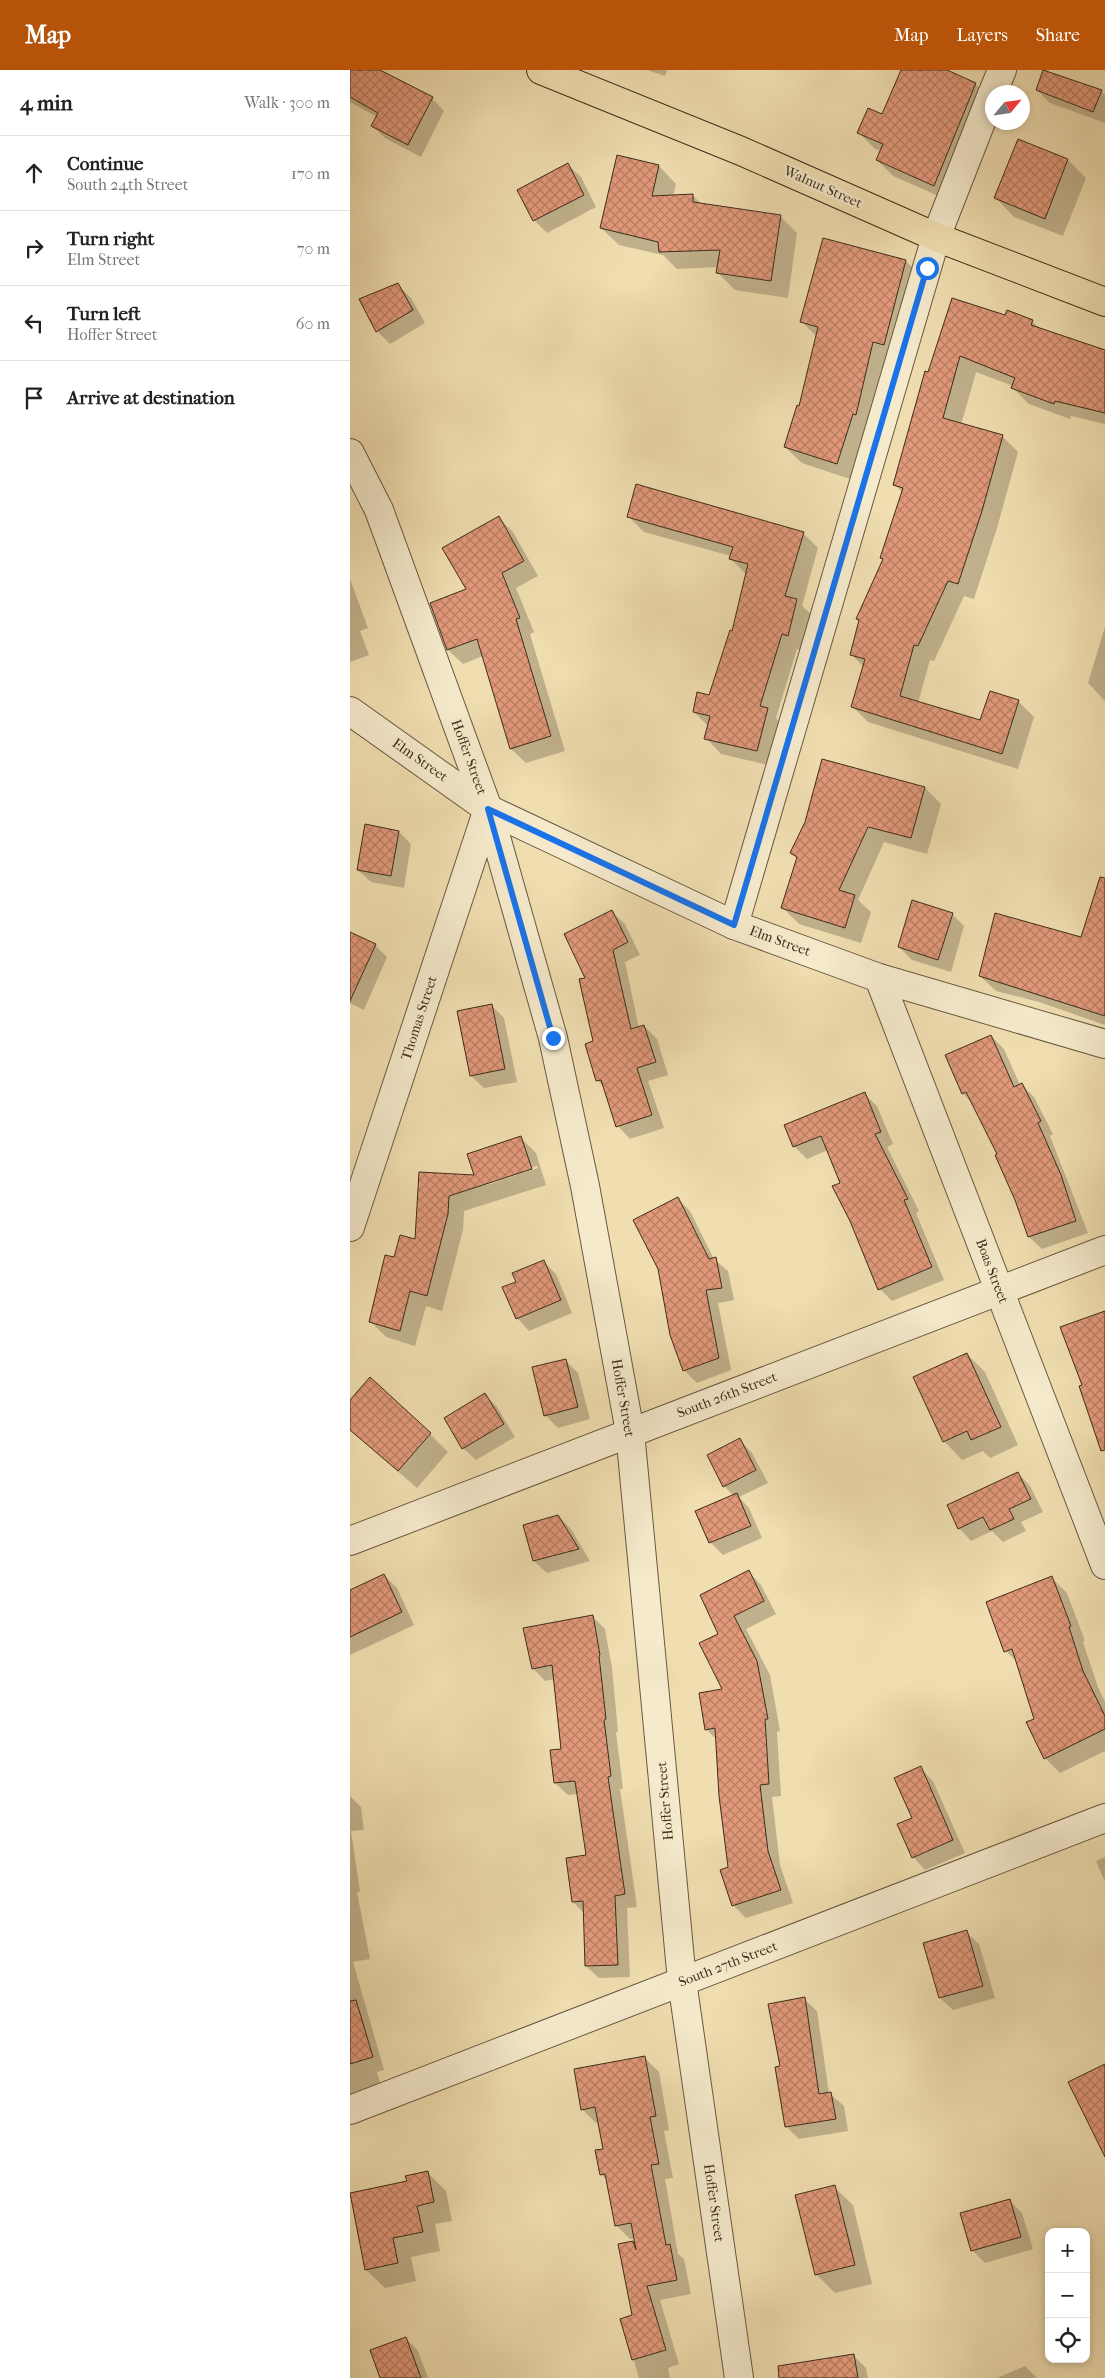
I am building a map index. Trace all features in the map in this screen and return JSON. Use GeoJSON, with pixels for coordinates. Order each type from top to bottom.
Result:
{"type":"FeatureCollection","features":[{"type":"Feature","properties":{"kind":"main road","name":"Walnut Street"},"geometry":{"type":"LineString","coordinates":[[541,70],[740,151],[936,237],[1105,302]]}},
{"type":"Feature","properties":{"kind":"street"},"geometry":{"type":"LineString","coordinates":[[996,85],[1002,70]]}},
{"type":"Feature","properties":{"kind":"street"},"geometry":{"type":"LineString","coordinates":[[734,925],[936,237],[985,113]]}},
{"type":"Feature","properties":{"kind":"street","name":"Hoffer Street"},"geometry":{"type":"LineString","coordinates":[[350,453],[379,510],[488,809],[553,1038],[585,1186],[630,1432],[682,1981],[739,2378]]}},
{"type":"Feature","properties":{"kind":"street","name":"Elm Street"},"geometry":{"type":"LineString","coordinates":[[350,711],[488,809],[734,925],[879,978],[1105,1044]]}},
{"type":"Feature","properties":{"kind":"street","name":"Thomas Street"},"geometry":{"type":"LineString","coordinates":[[350,1227],[488,809]]}},
{"type":"Feature","properties":{"kind":"street","name":"Boas Street"},"geometry":{"type":"LineString","coordinates":[[879,978],[1105,1565]]}},
{"type":"Feature","properties":{"kind":"street","name":"South 26th Street"},"geometry":{"type":"LineString","coordinates":[[350,1541],[1105,1250]]}},
{"type":"Feature","properties":{"kind":"street","name":"South 27th Street"},"geometry":{"type":"LineString","coordinates":[[350,2110],[1105,1818]]}},
{"type":"Feature","properties":{"kind":"building"},"geometry":{"type":"Polygon","coordinates":[[[350,70],[380,70],[433,97],[408,145],[371,126],[378,113],[350,97],[350,70]]]}},
{"type":"Feature","properties":{"kind":"building"},"geometry":{"type":"Polygon","coordinates":[[[901,70],[947,70],[976,83],[934,186],[876,160],[883,144],[857,133],[868,108],[882,114],[901,70]]]}},
{"type":"Feature","properties":{"kind":"building"},"geometry":{"type":"Polygon","coordinates":[[[1043,70],[1102,90],[1093,112],[1036,90],[1043,70]]]}},
{"type":"Feature","properties":{"kind":"building"},"geometry":{"type":"Polygon","coordinates":[[[1018,139],[1068,159],[1045,219],[994,198],[1018,139]]]}},
{"type":"Feature","properties":{"kind":"building"},"geometry":{"type":"Polygon","coordinates":[[[617,155],[659,165],[652,196],[693,194],[693,202],[781,215],[771,281],[716,273],[720,250],[659,252],[658,242],[600,228],[617,155]]]}},
{"type":"Feature","properties":{"kind":"building"},"geometry":{"type":"Polygon","coordinates":[[[568,163],[584,195],[533,221],[517,190],[568,163]]]}},
{"type":"Feature","properties":{"kind":"building"},"geometry":{"type":"Polygon","coordinates":[[[823,238],[906,260],[884,345],[873,342],[856,415],[853,414],[837,464],[784,447],[797,405],[799,406],[818,327],[800,322],[823,238]]]}},
{"type":"Feature","properties":{"kind":"building"},"geometry":{"type":"Polygon","coordinates":[[[398,283],[413,310],[376,332],[359,299],[398,283]]]}},
{"type":"Feature","properties":{"kind":"building"},"geometry":{"type":"Polygon","coordinates":[[[952,298],[1005,315],[1007,310],[1033,320],[1031,325],[1105,350],[1105,413],[1055,401],[1054,404],[1011,388],[1015,378],[960,356],[943,418],[1003,435],[982,511],[958,584],[948,581],[918,646],[914,645],[900,696],[980,720],[990,691],[1019,700],[1002,754],[851,707],[865,659],[850,655],[859,620],[856,619],[883,559],[880,558],[903,488],[893,485],[925,371],[928,372],[952,298]]]}},
{"type":"Feature","properties":{"kind":"building"},"geometry":{"type":"Polygon","coordinates":[[[636,484],[804,532],[785,596],[797,599],[788,636],[782,634],[760,706],[768,708],[757,751],[704,739],[710,716],[693,712],[697,692],[709,695],[730,630],[732,631],[748,564],[729,559],[733,547],[627,517],[636,484]]]}},
{"type":"Feature","properties":{"kind":"building"},"geometry":{"type":"Polygon","coordinates":[[[499,516],[524,561],[502,573],[520,618],[516,619],[551,736],[510,749],[477,639],[447,650],[430,603],[466,589],[442,548],[499,516]]]}},
{"type":"Feature","properties":{"kind":"building"},"geometry":{"type":"Polygon","coordinates":[[[822,759],[925,787],[911,838],[868,827],[839,890],[855,895],[845,928],[781,908],[797,857],[790,853],[805,822],[822,759]]]}},
{"type":"Feature","properties":{"kind":"building"},"geometry":{"type":"Polygon","coordinates":[[[365,824],[399,831],[391,876],[357,870],[365,824]]]}},
{"type":"Feature","properties":{"kind":"building"},"geometry":{"type":"Polygon","coordinates":[[[1100,877],[1105,878],[1105,1016],[979,976],[995,913],[1081,937],[1100,877]]]}},
{"type":"Feature","properties":{"kind":"building"},"geometry":{"type":"Polygon","coordinates":[[[912,900],[953,913],[938,960],[898,947],[912,900]]]}},
{"type":"Feature","properties":{"kind":"building"},"geometry":{"type":"Polygon","coordinates":[[[612,910],[628,942],[613,950],[631,1029],[644,1025],[656,1062],[637,1068],[652,1115],[616,1127],[601,1080],[596,1081],[585,1044],[593,1041],[579,979],[585,978],[564,934],[612,910]]]}},
{"type":"Feature","properties":{"kind":"building"},"geometry":{"type":"Polygon","coordinates":[[[350,932],[376,944],[350,1001],[350,932]]]}},
{"type":"Feature","properties":{"kind":"building"},"geometry":{"type":"Polygon","coordinates":[[[492,1004],[505,1069],[470,1076],[457,1011],[492,1004]]]}},
{"type":"Feature","properties":{"kind":"building"},"geometry":{"type":"Polygon","coordinates":[[[991,1035],[1014,1087],[1022,1083],[1041,1121],[1038,1123],[1061,1175],[1076,1221],[1028,1237],[1015,1200],[995,1155],[997,1154],[966,1092],[962,1094],[945,1055],[991,1035]]]}},
{"type":"Feature","properties":{"kind":"building"},"geometry":{"type":"Polygon","coordinates":[[[865,1092],[881,1132],[875,1134],[908,1199],[904,1200],[932,1267],[878,1290],[850,1221],[832,1186],[840,1183],[821,1136],[793,1147],[784,1125],[865,1092]]]}},
{"type":"Feature","properties":{"kind":"building"},"geometry":{"type":"Polygon","coordinates":[[[521,1136],[532,1169],[449,1196],[448,1214],[427,1296],[410,1291],[400,1331],[369,1322],[385,1255],[394,1257],[400,1235],[415,1239],[419,1172],[474,1175],[467,1154],[521,1136]]]}},
{"type":"Feature","properties":{"kind":"building"},"geometry":{"type":"Polygon","coordinates":[[[678,1197],[709,1259],[716,1257],[722,1288],[706,1290],[719,1358],[683,1371],[670,1335],[658,1269],[633,1220],[678,1197]]]}},
{"type":"Feature","properties":{"kind":"building"},"geometry":{"type":"Polygon","coordinates":[[[544,1260],[561,1300],[516,1319],[502,1287],[516,1282],[512,1273],[544,1260]]]}},
{"type":"Feature","properties":{"kind":"building"},"geometry":{"type":"Polygon","coordinates":[[[1105,1311],[1105,1450],[1101,1451],[1079,1386],[1082,1385],[1060,1327],[1105,1311]]]}},
{"type":"Feature","properties":{"kind":"building"},"geometry":{"type":"Polygon","coordinates":[[[967,1353],[1001,1427],[971,1440],[967,1431],[943,1442],[913,1377],[967,1353]]]}},
{"type":"Feature","properties":{"kind":"building"},"geometry":{"type":"Polygon","coordinates":[[[566,1359],[578,1407],[544,1416],[532,1367],[566,1359]]]}},
{"type":"Feature","properties":{"kind":"building"},"geometry":{"type":"Polygon","coordinates":[[[370,1377],[431,1433],[398,1471],[350,1430],[350,1400],[370,1377]]]}},
{"type":"Feature","properties":{"kind":"building"},"geometry":{"type":"Polygon","coordinates":[[[485,1393],[504,1424],[462,1449],[444,1418],[485,1393]]]}},
{"type":"Feature","properties":{"kind":"building"},"geometry":{"type":"Polygon","coordinates":[[[740,1438],[756,1470],[723,1487],[707,1455],[740,1438]]]}},
{"type":"Feature","properties":{"kind":"building"},"geometry":{"type":"Polygon","coordinates":[[[1018,1472],[1031,1499],[1009,1509],[1014,1519],[990,1530],[983,1517],[958,1529],[947,1505],[1018,1472]]]}},
{"type":"Feature","properties":{"kind":"building"},"geometry":{"type":"Polygon","coordinates":[[[737,1493],[751,1526],[709,1543],[695,1511],[737,1493]]]}},
{"type":"Feature","properties":{"kind":"building"},"geometry":{"type":"Polygon","coordinates":[[[558,1515],[579,1549],[533,1561],[523,1525],[558,1515]]]}},
{"type":"Feature","properties":{"kind":"building"},"geometry":{"type":"Polygon","coordinates":[[[749,1570],[764,1601],[734,1616],[757,1661],[768,1719],[765,1719],[769,1784],[760,1785],[768,1851],[781,1890],[732,1906],[720,1870],[728,1867],[719,1796],[715,1728],[705,1730],[699,1693],[722,1689],[699,1643],[718,1634],[700,1595],[749,1570]]]}},
{"type":"Feature","properties":{"kind":"building"},"geometry":{"type":"Polygon","coordinates":[[[384,1574],[402,1612],[350,1637],[350,1590],[384,1574]]]}},
{"type":"Feature","properties":{"kind":"building"},"geometry":{"type":"Polygon","coordinates":[[[1052,1576],[1071,1626],[1069,1627],[1083,1671],[1105,1716],[1105,1729],[1044,1759],[1026,1722],[1034,1719],[1012,1649],[1004,1652],[986,1602],[1052,1576]]]}},
{"type":"Feature","properties":{"kind":"building"},"geometry":{"type":"Polygon","coordinates":[[[593,1615],[600,1655],[606,1719],[604,1720],[611,1776],[608,1777],[625,1894],[615,1896],[618,1965],[585,1966],[583,1901],[572,1902],[566,1858],[586,1855],[575,1781],[554,1783],[550,1750],[561,1749],[552,1665],[532,1669],[523,1628],[593,1615]]]}},
{"type":"Feature","properties":{"kind":"building"},"geometry":{"type":"Polygon","coordinates":[[[921,1766],[953,1840],[912,1858],[897,1824],[912,1818],[894,1778],[921,1766]]]}},
{"type":"Feature","properties":{"kind":"building"},"geometry":{"type":"Polygon","coordinates":[[[967,1930],[983,1986],[939,1998],[923,1943],[967,1930]]]}},
{"type":"Feature","properties":{"kind":"building"},"geometry":{"type":"Polygon","coordinates":[[[805,1997],[819,2094],[831,2092],[836,2119],[785,2127],[775,2067],[780,2066],[768,2004],[805,1997]]]}},
{"type":"Feature","properties":{"kind":"building"},"geometry":{"type":"Polygon","coordinates":[[[356,2000],[373,2057],[350,2064],[350,2001],[356,2000]]]}},
{"type":"Feature","properties":{"kind":"building"},"geometry":{"type":"Polygon","coordinates":[[[645,2056],[656,2116],[650,2117],[659,2164],[651,2165],[666,2245],[670,2244],[677,2280],[647,2286],[666,2350],[632,2360],[620,2319],[632,2315],[618,2244],[633,2241],[636,2250],[631,2223],[615,2226],[605,2174],[600,2175],[595,2150],[603,2149],[595,2107],[581,2110],[574,2069],[645,2056]]]}},
{"type":"Feature","properties":{"kind":"building"},"geometry":{"type":"Polygon","coordinates":[[[1105,2064],[1105,2157],[1068,2082],[1105,2064]]]}},
{"type":"Feature","properties":{"kind":"building"},"geometry":{"type":"Polygon","coordinates":[[[428,2171],[434,2202],[417,2206],[423,2232],[393,2238],[398,2263],[365,2270],[350,2193],[407,2181],[405,2176],[428,2171]]]}},
{"type":"Feature","properties":{"kind":"building"},"geometry":{"type":"Polygon","coordinates":[[[835,2185],[855,2265],[815,2275],[795,2195],[835,2185]]]}},
{"type":"Feature","properties":{"kind":"building"},"geometry":{"type":"Polygon","coordinates":[[[1010,2199],[1021,2237],[971,2251],[960,2213],[1010,2199]]]}},
{"type":"Feature","properties":{"kind":"building"},"geometry":{"type":"Polygon","coordinates":[[[406,2337],[421,2378],[380,2378],[370,2350],[406,2337]]]}},
{"type":"Feature","properties":{"kind":"building"},"geometry":{"type":"Polygon","coordinates":[[[854,2354],[858,2378],[779,2378],[778,2366],[854,2354]]]}},
{"type":"Feature","properties":{"kind":"route"},"geometry":{"type":"LineString","coordinates":[[553,1038],[488,809],[734,925],[927,268]]}}]}
